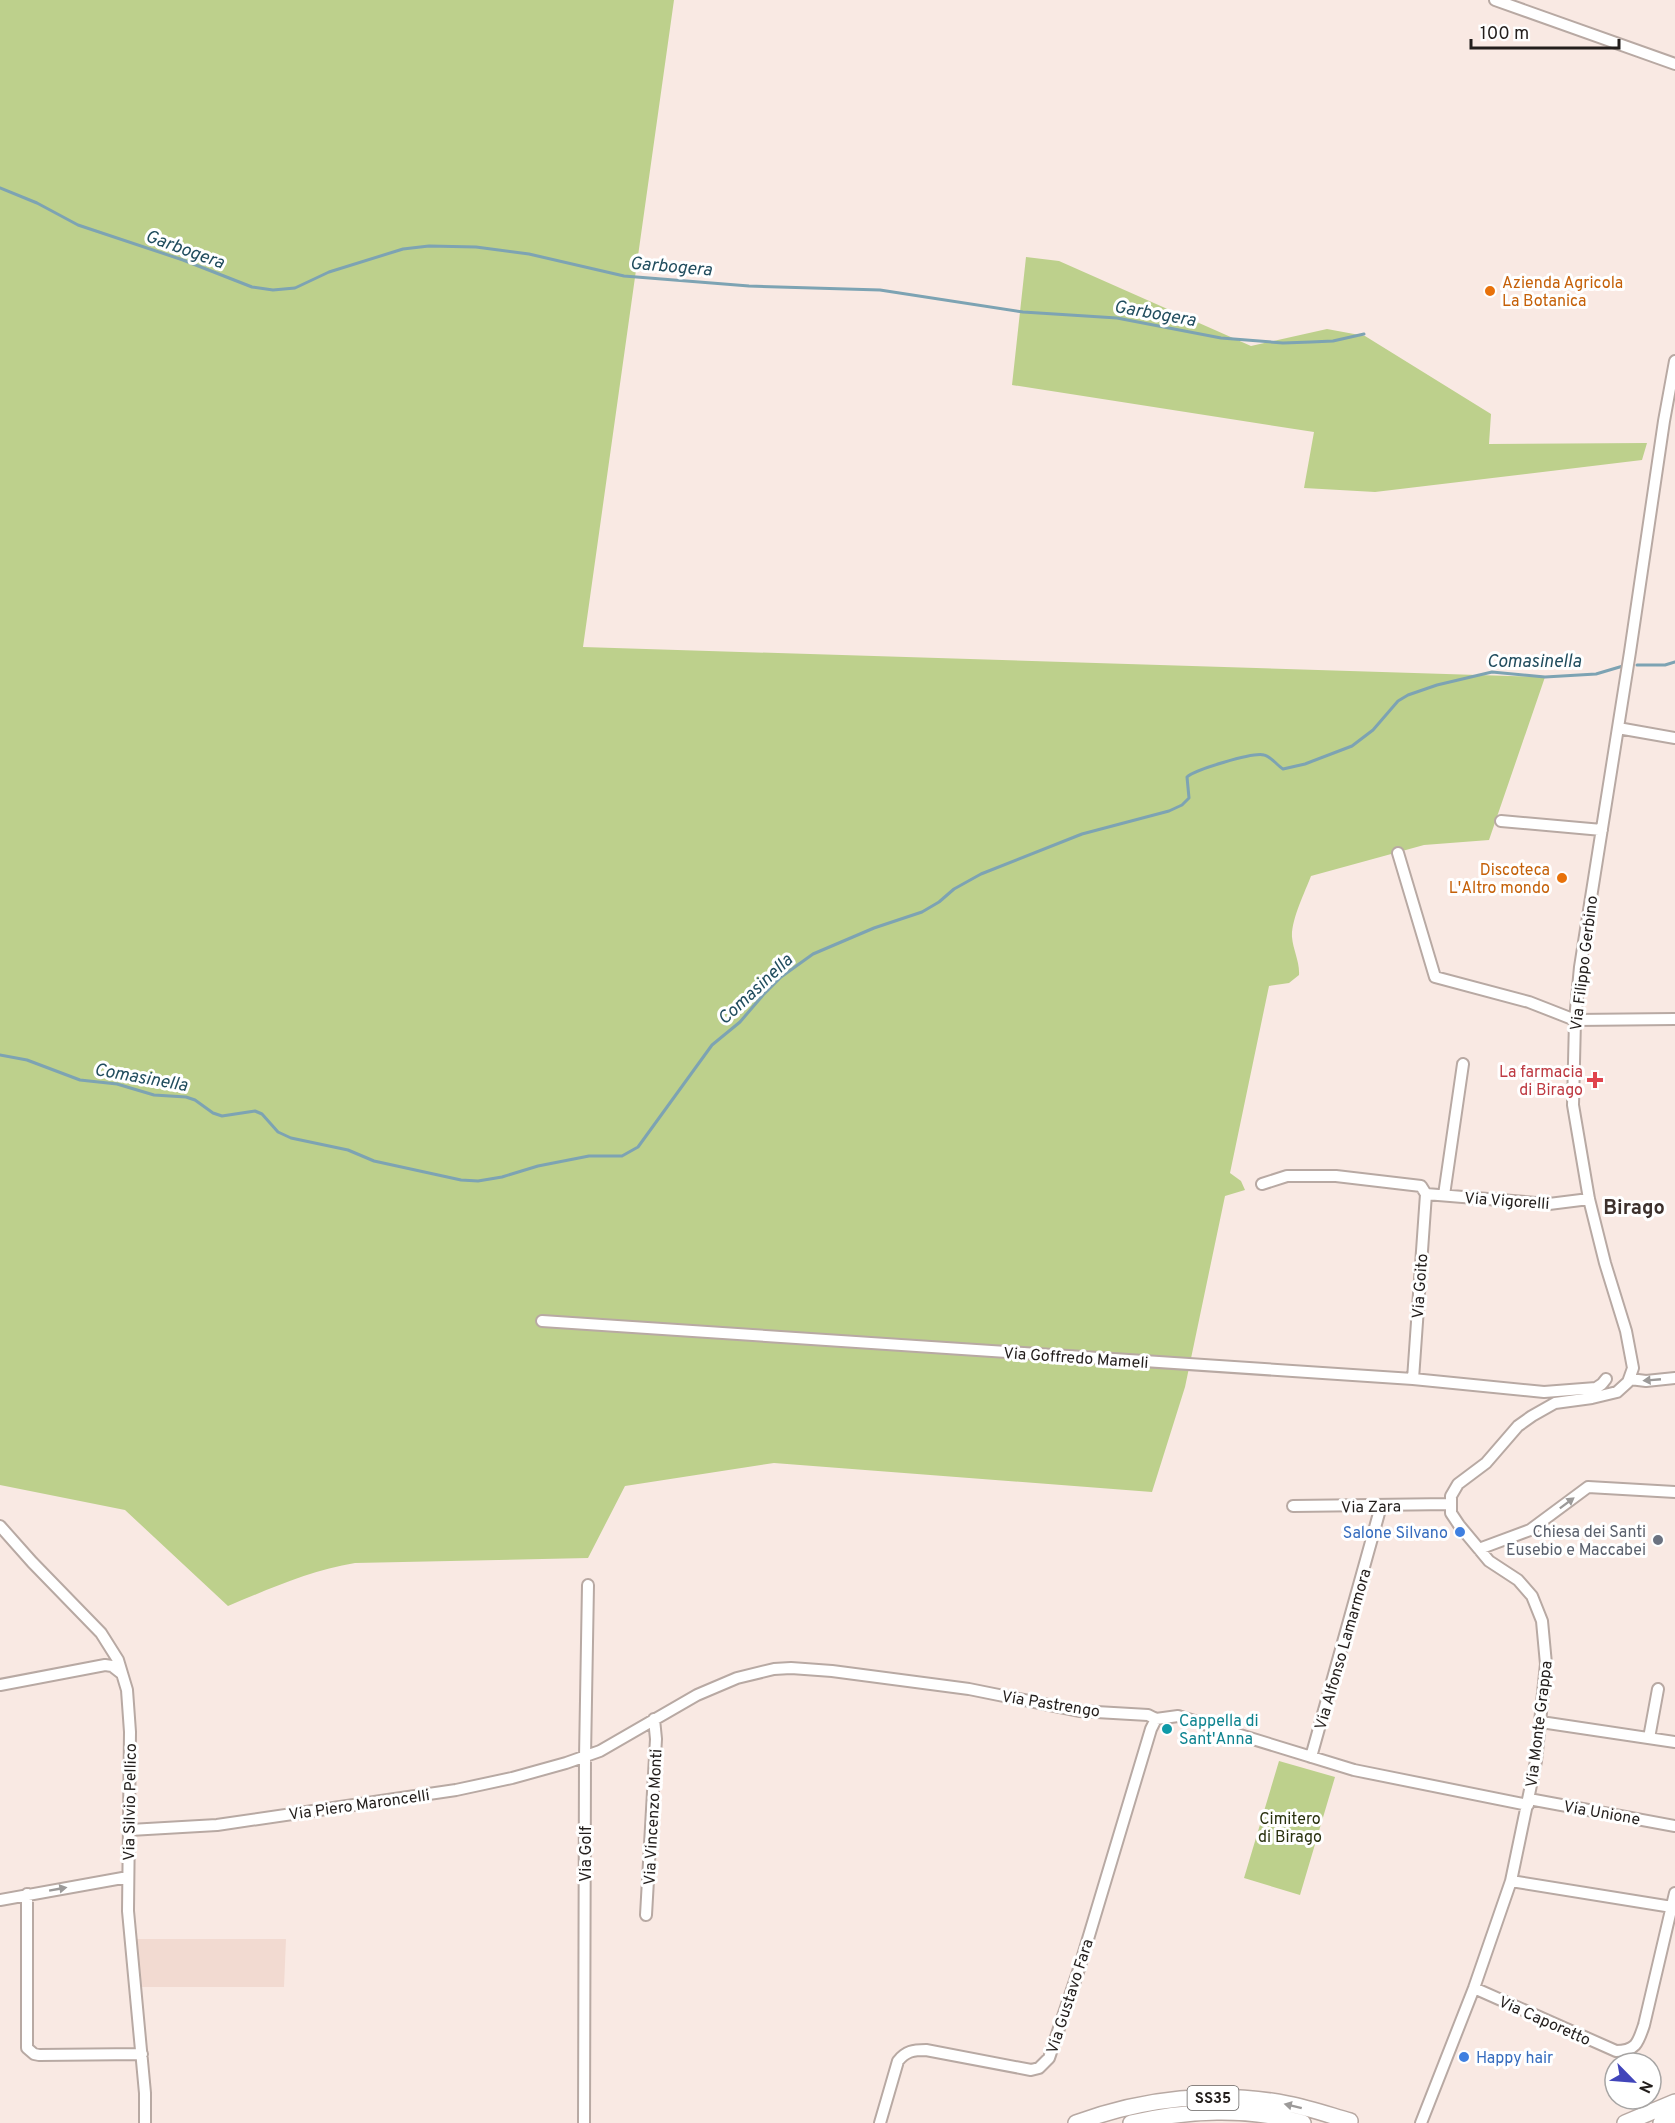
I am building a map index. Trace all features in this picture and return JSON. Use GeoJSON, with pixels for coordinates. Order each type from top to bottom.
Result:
{"type":"FeatureCollection","features":[{"type":"Feature","properties":{"kind":"highway","name":"SS35"},"geometry":{"type":"LineString","coordinates":[[1076,2123],[1117,2109],[1153,2101],[1190,2098],[1237,2098],[1279,2102],[1350,2121]]}},
{"type":"Feature","properties":{"kind":"highway"},"geometry":{"type":"LineString","coordinates":[[1625,2123],[1675,2102]]}},
{"type":"Feature","properties":{"kind":"highway","name":"SS35"},"geometry":{"type":"LineString","coordinates":[[1131,2123],[1190,2113],[1231,2112],[1303,2123]]}},
{"type":"Feature","properties":{"kind":"highway"},"geometry":{"type":"LineString","coordinates":[[1661,2123],[1675,2116]]}},
{"type":"Feature","properties":{"kind":"street"},"geometry":{"type":"LineString","coordinates":[[1495,0],[1675,64]]}},
{"type":"Feature","properties":{"kind":"street","name":"Via Filippo Gerbino"},"geometry":{"type":"LineString","coordinates":[[1630,1379],[1633,1368],[1632,1357],[1589,1199],[1573,1105],[1575,1020],[1580,968],[1675,361]]}},
{"type":"Feature","properties":{"kind":"street"},"geometry":{"type":"LineString","coordinates":[[1618,728],[1675,738]]}},
{"type":"Feature","properties":{"kind":"street"},"geometry":{"type":"LineString","coordinates":[[1501,821],[1602,830]]}},
{"type":"Feature","properties":{"kind":"street"},"geometry":{"type":"LineString","coordinates":[[1398,853],[1435,977],[1529,1002],[1575,1020],[1675,1019]]}},
{"type":"Feature","properties":{"kind":"street"},"geometry":{"type":"LineString","coordinates":[[1444,1195],[1463,1064]]}},
{"type":"Feature","properties":{"kind":"street","name":"Via Vigorelli"},"geometry":{"type":"LineString","coordinates":[[1262,1184],[1287,1176],[1336,1176],[1421,1186],[1426,1194],[1549,1204],[1589,1199]]}},
{"type":"Feature","properties":{"kind":"street","name":"Via Goito"},"geometry":{"type":"LineString","coordinates":[[1413,1379],[1426,1194]]}},
{"type":"Feature","properties":{"kind":"street","name":"Via Goffredo Mameli"},"geometry":{"type":"LineString","coordinates":[[542,1321],[1413,1379],[1544,1392],[1596,1388],[1606,1379]]}},
{"type":"Feature","properties":{"kind":"street"},"geometry":{"type":"LineString","coordinates":[[1675,1378],[1646,1381],[1630,1379],[1617,1392],[1555,1403],[1518,1426],[1486,1463],[1458,1484],[1450,1504],[1454,1519],[1479,1549],[1530,1530],[1588,1487],[1675,1492]]}},
{"type":"Feature","properties":{"kind":"street","name":"Via Zara"},"geometry":{"type":"LineString","coordinates":[[1293,1506],[1450,1504]]}},
{"type":"Feature","properties":{"kind":"street","name":"Via Alfonso Lamarmora"},"geometry":{"type":"LineString","coordinates":[[1311,1756],[1381,1506]]}},
{"type":"Feature","properties":{"kind":"street","name":"Via Silvio Pellico"},"geometry":{"type":"LineString","coordinates":[[0,1526],[100,1633],[112,1649],[123,1675],[129,1705],[130,1950],[142,2054],[145,2123]]}},
{"type":"Feature","properties":{"kind":"street","name":"Via Monte Grappa"},"geometry":{"type":"LineString","coordinates":[[1421,2123],[1474,1988],[1511,1881],[1528,1802],[1541,1722],[1546,1650],[1539,1609],[1526,1588],[1489,1561],[1479,1549]]}},
{"type":"Feature","properties":{"kind":"street","name":"Via Golf"},"geometry":{"type":"LineString","coordinates":[[584,2123],[588,1585]]}},
{"type":"Feature","properties":{"kind":"street"},"geometry":{"type":"LineString","coordinates":[[0,1685],[105,1665],[119,1670],[123,1675]]}},
{"type":"Feature","properties":{"kind":"street","name":"Via Pastrengo"},"geometry":{"type":"LineString","coordinates":[[585,1757],[611,1746],[654,1719],[728,1681],[758,1672],[809,1668],[916,1681],[1079,1711],[1148,1715],[1156,1719],[1164,1716],[1178,1716],[1354,1770],[1528,1802]]}},
{"type":"Feature","properties":{"kind":"street"},"geometry":{"type":"LineString","coordinates":[[1649,1738],[1658,1689]]}},
{"type":"Feature","properties":{"kind":"street","name":"Via Vincenzo Monti"},"geometry":{"type":"LineString","coordinates":[[646,1915],[656,1739],[654,1719]]}},
{"type":"Feature","properties":{"kind":"street","name":"Via Gustavo Fara"},"geometry":{"type":"LineString","coordinates":[[880,2123],[898,2061],[904,2054],[914,2050],[926,2050],[1031,2070],[1046,2064],[1057,2038],[1151,1729],[1156,1719]]}},
{"type":"Feature","properties":{"kind":"street"},"geometry":{"type":"LineString","coordinates":[[1541,1722],[1675,1742]]}},
{"type":"Feature","properties":{"kind":"street","name":"Via Piero Maroncelli"},"geometry":{"type":"LineString","coordinates":[[130,1830],[217,1825],[456,1791],[544,1770],[585,1757]]}},
{"type":"Feature","properties":{"kind":"street","name":"Via Unione"},"geometry":{"type":"LineString","coordinates":[[1528,1802],[1675,1826]]}},
{"type":"Feature","properties":{"kind":"street"},"geometry":{"type":"LineString","coordinates":[[0,1900],[128,1877]]}},
{"type":"Feature","properties":{"kind":"street"},"geometry":{"type":"LineString","coordinates":[[1511,1881],[1672,1907],[1675,1893]]}},
{"type":"Feature","properties":{"kind":"street"},"geometry":{"type":"LineString","coordinates":[[27,1894],[27,2048],[39,2055],[142,2054]]}},
{"type":"Feature","properties":{"kind":"street","name":"Via Caporetto"},"geometry":{"type":"LineString","coordinates":[[1474,1988],[1616,2051],[1626,2051],[1635,2047],[1640,2039],[1672,1907]]}},
{"type":"Feature","properties":{"kind":"shaded area"},"geometry":{"type":"Polygon","coordinates":[[[136,1939],[286,1939],[284,1987],[140,1987],[136,1939]]]}},
{"type":"Feature","properties":{"kind":"green space"},"geometry":{"type":"Polygon","coordinates":[[[0,0],[674,0],[583,647],[1545,677],[1489,840],[1424,845],[1311,876],[1292,930],[1299,975],[1289,983],[1269,986],[1230,1173],[1241,1181],[1245,1190],[1225,1196],[1185,1387],[1152,1492],[774,1463],[625,1486],[588,1558],[355,1563],[306,1575],[228,1606],[125,1510],[0,1485],[0,0]]]}},
{"type":"Feature","properties":{"kind":"green space"},"geometry":{"type":"Polygon","coordinates":[[[1026,257],[1059,261],[1251,346],[1327,329],[1365,336],[1491,414],[1489,444],[1647,443],[1642,460],[1375,492],[1304,488],[1314,432],[1012,385],[1026,257]]]}},
{"type":"Feature","properties":{"kind":"green space","name":"Cimitero di Birago"},"geometry":{"type":"Polygon","coordinates":[[[1279,1761],[1335,1777],[1300,1895],[1244,1878],[1279,1761]]]}},
{"type":"Feature","properties":{"kind":"waterway","name":"Garbogera"},"geometry":{"type":"LineString","coordinates":[[0,188],[37,203],[78,225],[183,260],[252,287],[273,290],[295,288],[329,272],[403,249],[429,246],[476,247],[529,254],[624,276],[749,286],[880,290],[1023,312],[1117,318],[1221,338],[1283,343],[1333,341],[1364,334]]}},
{"type":"Feature","properties":{"kind":"waterway"},"geometry":{"type":"LineString","coordinates":[[1637,665],[1665,665],[1675,662]]}},
{"type":"Feature","properties":{"kind":"waterway","name":"Comasinella"},"geometry":{"type":"LineString","coordinates":[[0,1055],[27,1060],[80,1080],[117,1084],[154,1095],[186,1097],[222,1116],[255,1111],[262,1114],[278,1132],[291,1138],[348,1150],[374,1161],[461,1180],[478,1181],[502,1177],[538,1166],[589,1156],[622,1156],[638,1147],[712,1045],[740,1022],[781,977],[813,954],[874,928],[922,912],[939,902],[954,889],[981,874],[1082,834],[1169,811],[1182,805],[1189,798],[1187,777],[1200,770],[1258,755],[1269,757],[1283,769],[1305,764],[1352,746],[1373,730],[1398,701],[1408,695],[1437,685],[1492,672],[1545,677],[1596,674],[1623,666]]}},
{"type":"Feature","properties":{"kind":"place","name":"Azienda Agricola La Botanica"},"geometry":{"type":"Point","coordinates":[1490,291]}},
{"type":"Feature","properties":{"kind":"place","name":"Discoteca L'Altro mondo"},"geometry":{"type":"Point","coordinates":[1562,878]}},
{"type":"Feature","properties":{"kind":"place","name":"La farmacia di Birago"},"geometry":{"type":"Point","coordinates":[1595,1080]}},
{"type":"Feature","properties":{"kind":"place","name":"Salone Silvano"},"geometry":{"type":"Point","coordinates":[1460,1532]}},
{"type":"Feature","properties":{"kind":"place","name":"Chiesa dei Santi Eusebio e Maccabei"},"geometry":{"type":"Point","coordinates":[1658,1540]}},
{"type":"Feature","properties":{"kind":"place","name":"Cappella di Sant'Anna"},"geometry":{"type":"Point","coordinates":[1167,1729]}},
{"type":"Feature","properties":{"kind":"place","name":"Happy hair"},"geometry":{"type":"Point","coordinates":[1464,2057]}},
{"type":"Feature","properties":{"kind":"district","name":"Birago"},"geometry":{"type":"Point","coordinates":[1634,1207]}}]}
